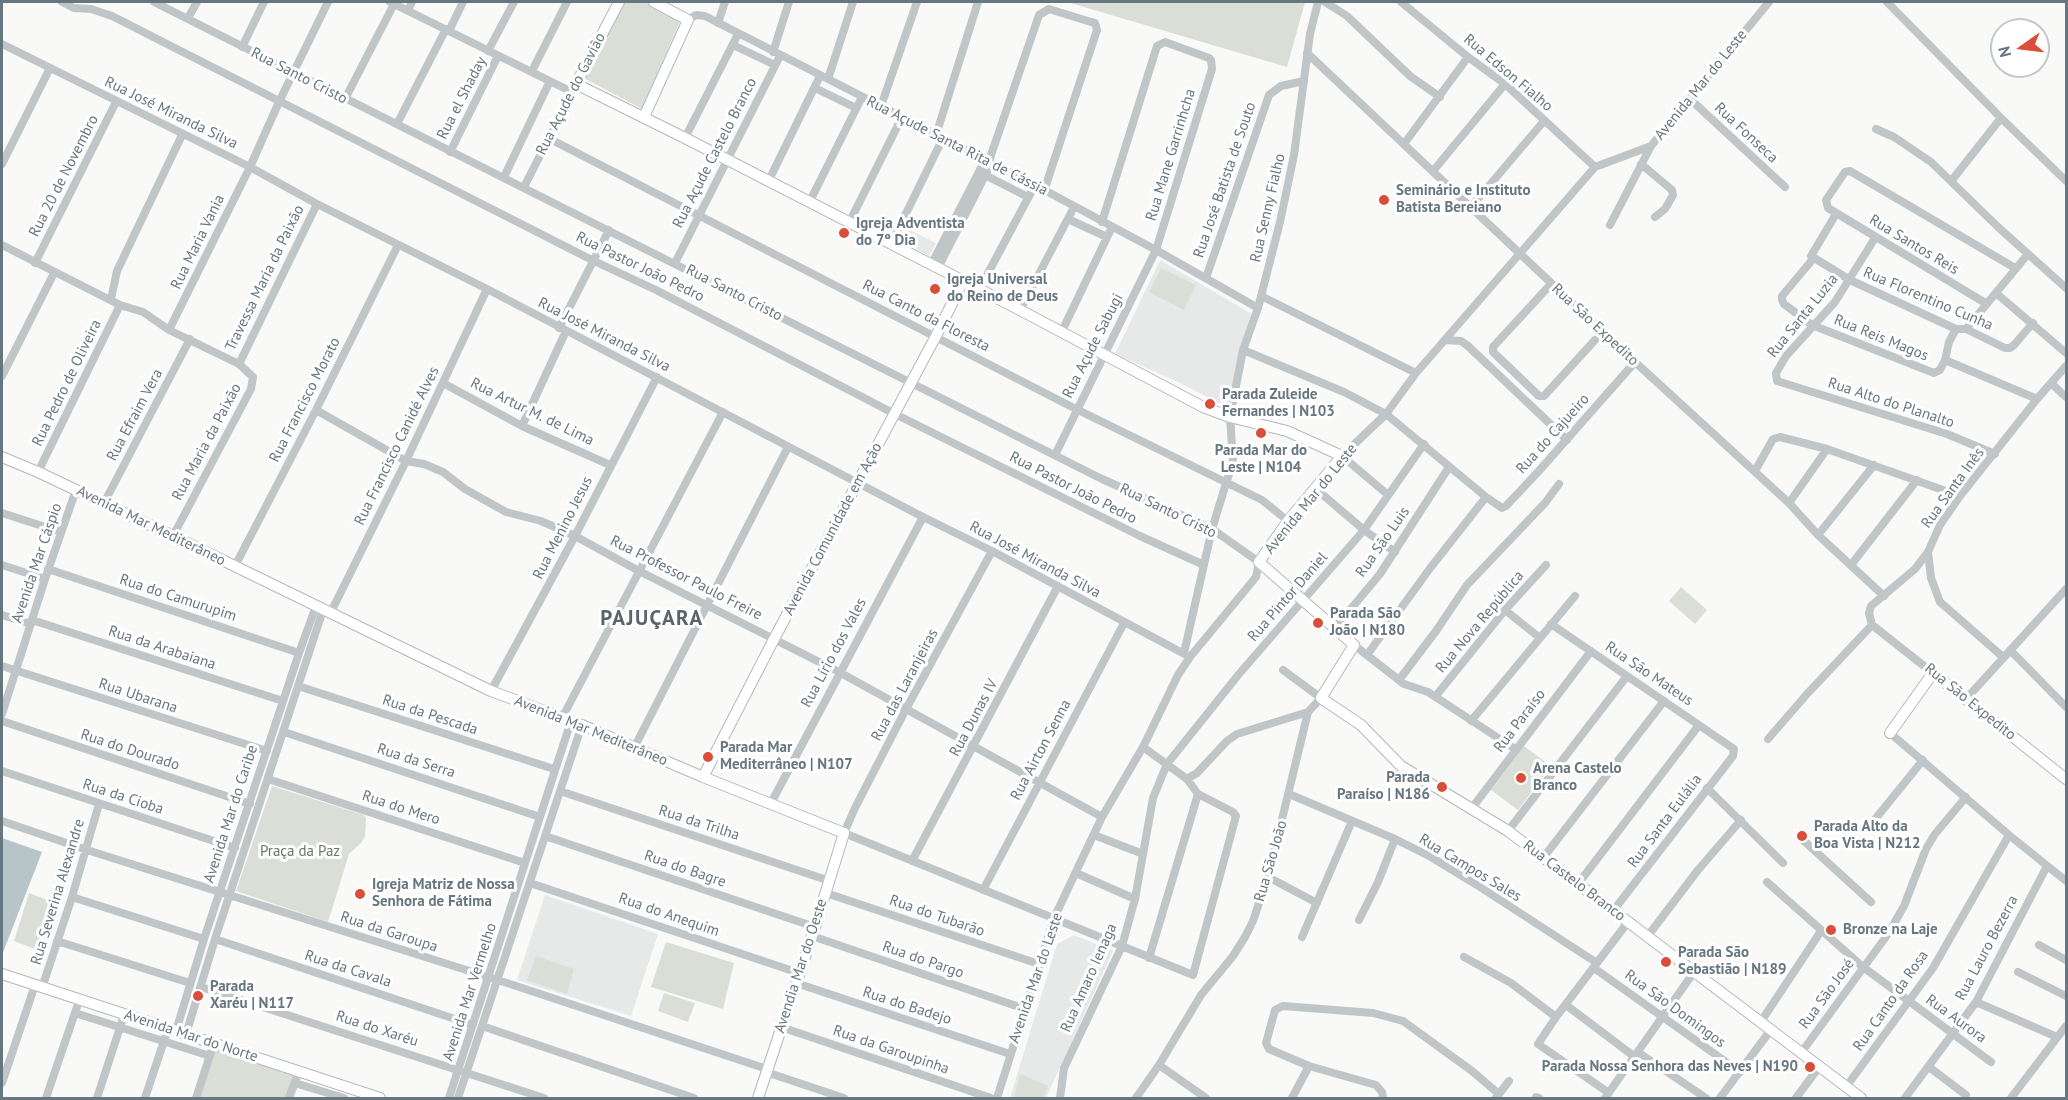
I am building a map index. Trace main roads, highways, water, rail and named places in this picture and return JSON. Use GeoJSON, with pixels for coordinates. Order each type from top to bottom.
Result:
{"type":"FeatureCollection","features":[{"type":"Feature","properties":{"kind":"place","name":"Seminário e Instituto Batista Bereiano"},"geometry":{"type":"Point","coordinates":[1384,200]}},
{"type":"Feature","properties":{"kind":"place","name":"Igreja Adventista do 7º Dia"},"geometry":{"type":"Point","coordinates":[844,233]}},
{"type":"Feature","properties":{"kind":"place","name":"Igreja Universal do Reino de Deus"},"geometry":{"type":"Point","coordinates":[935,289]}},
{"type":"Feature","properties":{"kind":"place","name":"Parada Zuleide Fernandes | N103"},"geometry":{"type":"Point","coordinates":[1210,404]}},
{"type":"Feature","properties":{"kind":"place","name":"Parada Mar do Leste | N104"},"geometry":{"type":"Point","coordinates":[1261,433]}},
{"type":"Feature","properties":{"kind":"place","name":"Parada São João | N180"},"geometry":{"type":"Point","coordinates":[1318,623]}},
{"type":"Feature","properties":{"kind":"place","name":"Parada Mar Mediterrâneo | N107"},"geometry":{"type":"Point","coordinates":[708,757]}},
{"type":"Feature","properties":{"kind":"place","name":"Arena Castelo Branco"},"geometry":{"type":"Point","coordinates":[1521,778]}},
{"type":"Feature","properties":{"kind":"place","name":"Parada Paraíso | N186"},"geometry":{"type":"Point","coordinates":[1442,787]}},
{"type":"Feature","properties":{"kind":"place","name":"Parada Alto da Boa Vista | N212"},"geometry":{"type":"Point","coordinates":[1802,836]}},
{"type":"Feature","properties":{"kind":"place","name":"Igreja Matriz de Nossa Senhora de Fátima"},"geometry":{"type":"Point","coordinates":[360,894]}},
{"type":"Feature","properties":{"kind":"place","name":"Bronze na Laje"},"geometry":{"type":"Point","coordinates":[1831,930]}},
{"type":"Feature","properties":{"kind":"place","name":"Parada São Sebastião | N189"},"geometry":{"type":"Point","coordinates":[1666,962]}},
{"type":"Feature","properties":{"kind":"place","name":"Parada Xaréu | N117"},"geometry":{"type":"Point","coordinates":[198,996]}},
{"type":"Feature","properties":{"kind":"place","name":"Parada Nossa Senhora das Neves | N190"},"geometry":{"type":"Point","coordinates":[1810,1067]}},
{"type":"Feature","properties":{"kind":"district","name":"PAJUÇARA"},"geometry":{"type":"Point","coordinates":[652,619]}},
{"type":"Feature","properties":{"kind":"park label","name":"Praça da Paz"},"geometry":{"type":"Point","coordinates":[300,852]}}]}
